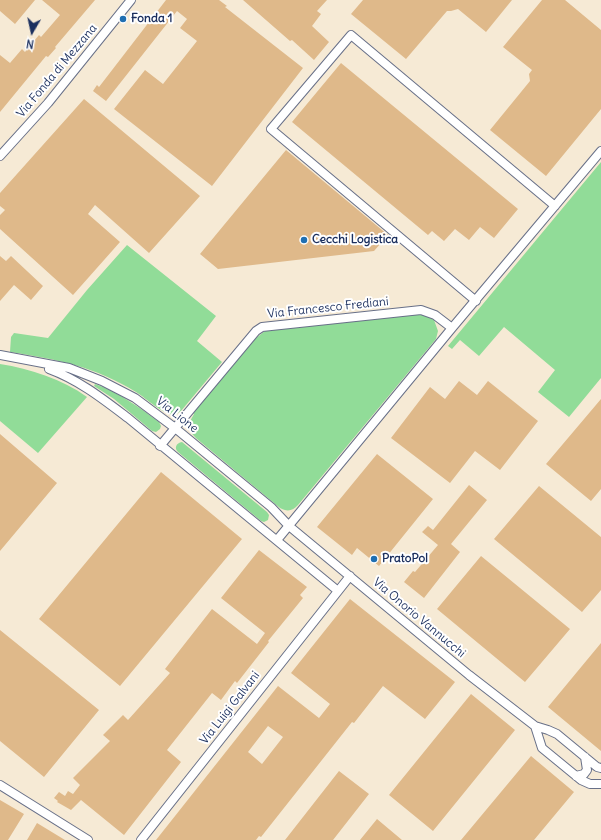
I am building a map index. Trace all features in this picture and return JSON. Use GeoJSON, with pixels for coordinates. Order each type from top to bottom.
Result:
{"type":"FeatureCollection","features":[{"type":"Feature","properties":{"kind":"street","name":"Via Fonda di Mezzana"},"geometry":{"type":"LineString","coordinates":[[0,156],[48,103],[130,0]]}},
{"type":"Feature","properties":{"kind":"street"},"geometry":{"type":"LineString","coordinates":[[476,300],[271,130],[351,35],[555,206]]}},
{"type":"Feature","properties":{"kind":"street"},"geometry":{"type":"LineString","coordinates":[[338,591],[277,540],[452,328],[601,151]]}},
{"type":"Feature","properties":{"kind":"street","name":"Via Francesco Frediani"},"geometry":{"type":"LineString","coordinates":[[160,446],[256,331],[262,327],[421,310],[435,315],[452,328]]}},
{"type":"Feature","properties":{"kind":"street","name":"Via Lione"},"geometry":{"type":"LineString","coordinates":[[0,355],[30,362],[69,368],[102,381],[135,398],[175,428],[271,507],[289,526]]}},
{"type":"Feature","properties":{"kind":"street","name":"Via Lione"},"geometry":{"type":"LineString","coordinates":[[30,362],[64,374],[94,392],[277,540]]}},
{"type":"Feature","properties":{"kind":"street","name":"Via Onorio Vannucchi"},"geometry":{"type":"LineString","coordinates":[[289,526],[469,675],[535,726],[557,734],[597,767],[601,768]]}},
{"type":"Feature","properties":{"kind":"street","name":"Via Luigi Galvani"},"geometry":{"type":"LineString","coordinates":[[141,840],[350,576]]}},
{"type":"Feature","properties":{"kind":"street"},"geometry":{"type":"LineString","coordinates":[[535,726],[542,748],[576,776],[590,784],[601,784]]}},
{"type":"Feature","properties":{"kind":"street"},"geometry":{"type":"LineString","coordinates":[[576,776],[584,774],[587,770],[585,757]]}},
{"type":"Feature","properties":{"kind":"street"},"geometry":{"type":"LineString","coordinates":[[0,786],[88,840]]}},
{"type":"Feature","properties":{"kind":"green space"},"geometry":{"type":"Polygon","coordinates":[[[601,162],[601,378],[569,417],[538,392],[555,370],[504,327],[479,356],[460,340],[452,349],[448,346],[601,162]]]}},
{"type":"Feature","properties":{"kind":"green space"},"geometry":{"type":"Polygon","coordinates":[[[127,245],[216,316],[197,341],[222,362],[181,411],[175,415],[165,412],[121,383],[91,370],[60,361],[10,352],[11,337],[14,333],[48,338],[87,290],[127,245]]]}},
{"type":"Feature","properties":{"kind":"green space"},"geometry":{"type":"Polygon","coordinates":[[[423,314],[434,320],[438,331],[436,339],[294,509],[285,510],[280,508],[191,433],[189,425],[194,414],[193,413],[256,338],[265,331],[423,314]]]}},
{"type":"Feature","properties":{"kind":"green space"},"geometry":{"type":"Polygon","coordinates":[[[0,364],[35,372],[57,380],[87,397],[38,453],[0,421],[0,364]]]}},
{"type":"Feature","properties":{"kind":"green space"},"geometry":{"type":"Polygon","coordinates":[[[95,384],[104,387],[128,400],[144,411],[159,422],[161,426],[160,429],[156,432],[152,431],[114,399],[94,386],[95,384]]]}},
{"type":"Feature","properties":{"kind":"green space"},"geometry":{"type":"Polygon","coordinates":[[[182,442],[267,512],[269,515],[268,520],[264,522],[261,521],[178,452],[176,446],[178,443],[182,442]]]}},
{"type":"Feature","properties":{"kind":"building"},"geometry":{"type":"Polygon","coordinates":[[[0,0],[35,0],[15,24],[0,11],[0,0]]]}},
{"type":"Feature","properties":{"kind":"building"},"geometry":{"type":"Polygon","coordinates":[[[42,0],[95,0],[55,47],[56,48],[48,57],[46,56],[0,112],[0,55],[10,63],[22,49],[25,52],[39,35],[41,37],[60,15],[42,0]]]}},
{"type":"Feature","properties":{"kind":"building"},"geometry":{"type":"Polygon","coordinates":[[[166,0],[219,0],[227,6],[225,7],[303,68],[212,186],[114,109],[145,70],[163,84],[197,41],[180,28],[187,19],[177,11],[106,101],[93,91],[97,85],[99,87],[166,0]]]}},
{"type":"Feature","properties":{"kind":"building"},"geometry":{"type":"Polygon","coordinates":[[[243,0],[327,0],[317,11],[321,14],[312,26],[329,42],[314,60],[243,0]]]}},
{"type":"Feature","properties":{"kind":"building"},"geometry":{"type":"Polygon","coordinates":[[[363,0],[512,0],[486,32],[458,9],[447,11],[406,59],[351,14],[363,0]]]}},
{"type":"Feature","properties":{"kind":"building"},"geometry":{"type":"Polygon","coordinates":[[[542,0],[565,0],[601,30],[601,109],[546,176],[490,130],[530,81],[529,74],[532,70],[503,47],[542,0]]]}},
{"type":"Feature","properties":{"kind":"building"},"geometry":{"type":"Polygon","coordinates":[[[341,63],[518,209],[494,238],[480,227],[469,240],[455,229],[444,241],[432,231],[428,235],[292,122],[341,63]]]}},
{"type":"Feature","properties":{"kind":"building"},"geometry":{"type":"Polygon","coordinates":[[[84,99],[200,196],[149,253],[95,205],[88,214],[120,242],[73,295],[0,229],[0,215],[5,210],[0,206],[0,193],[84,99]]]}},
{"type":"Feature","properties":{"kind":"building"},"geometry":{"type":"Polygon","coordinates":[[[286,150],[388,235],[374,251],[218,269],[200,254],[286,150]]]}},
{"type":"Feature","properties":{"kind":"building"},"geometry":{"type":"Polygon","coordinates":[[[0,256],[6,261],[11,256],[43,286],[31,300],[14,285],[0,301],[0,256]]]}},
{"type":"Feature","properties":{"kind":"building"},"geometry":{"type":"Polygon","coordinates":[[[459,381],[477,395],[488,381],[538,421],[500,470],[475,451],[450,483],[391,438],[430,387],[445,399],[459,381]]]}},
{"type":"Feature","properties":{"kind":"building"},"geometry":{"type":"Polygon","coordinates":[[[601,399],[601,489],[591,501],[546,464],[601,399]]]}},
{"type":"Feature","properties":{"kind":"building"},"geometry":{"type":"Polygon","coordinates":[[[0,434],[57,483],[0,551],[0,434]]]}},
{"type":"Feature","properties":{"kind":"building"},"geometry":{"type":"Polygon","coordinates":[[[377,454],[433,499],[379,566],[357,548],[352,555],[317,527],[377,454]]]}},
{"type":"Feature","properties":{"kind":"building"},"geometry":{"type":"Polygon","coordinates":[[[161,472],[242,539],[120,686],[39,619],[161,472]]]}},
{"type":"Feature","properties":{"kind":"building"},"geometry":{"type":"Polygon","coordinates":[[[469,485],[487,500],[451,544],[460,552],[424,598],[404,582],[413,571],[415,572],[438,545],[422,532],[428,526],[433,530],[469,485]]]}},
{"type":"Feature","properties":{"kind":"building"},"geometry":{"type":"Polygon","coordinates":[[[539,486],[601,537],[601,590],[582,612],[494,539],[539,486]]]}},
{"type":"Feature","properties":{"kind":"building"},"geometry":{"type":"Polygon","coordinates":[[[259,550],[307,587],[300,595],[303,598],[268,641],[269,642],[237,683],[235,681],[221,700],[212,693],[167,750],[181,762],[124,835],[81,800],[71,810],[57,802],[58,801],[54,798],[59,792],[65,796],[68,791],[73,794],[80,785],[73,778],[110,741],[103,735],[123,715],[128,720],[170,673],[165,669],[212,609],[257,644],[265,633],[221,598],[259,550]]]}},
{"type":"Feature","properties":{"kind":"building"},"geometry":{"type":"Polygon","coordinates":[[[481,556],[570,629],[525,682],[437,609],[481,556]]]}},
{"type":"Feature","properties":{"kind":"building"},"geometry":{"type":"Polygon","coordinates":[[[350,599],[455,682],[425,719],[383,686],[354,723],[352,722],[261,837],[259,836],[256,840],[156,840],[278,686],[319,718],[330,704],[291,673],[350,599]],[[268,726],[248,752],[262,764],[283,737],[268,726]]]}},
{"type":"Feature","properties":{"kind":"building"},"geometry":{"type":"Polygon","coordinates":[[[0,630],[99,710],[44,777],[0,741],[0,630]]]}},
{"type":"Feature","properties":{"kind":"building"},"geometry":{"type":"Polygon","coordinates":[[[601,643],[601,751],[548,707],[601,643]]]}},
{"type":"Feature","properties":{"kind":"building"},"geometry":{"type":"Polygon","coordinates":[[[471,694],[515,730],[433,831],[389,795],[471,694]]]}},
{"type":"Feature","properties":{"kind":"building"},"geometry":{"type":"Polygon","coordinates":[[[531,756],[574,792],[534,840],[461,840],[531,756]]]}},
{"type":"Feature","properties":{"kind":"building"},"geometry":{"type":"Polygon","coordinates":[[[339,771],[369,794],[333,840],[285,840],[339,771]]]}},
{"type":"Feature","properties":{"kind":"building"},"geometry":{"type":"Polygon","coordinates":[[[0,800],[24,814],[8,840],[0,840],[0,800]]]}},
{"type":"Feature","properties":{"kind":"building"},"geometry":{"type":"Polygon","coordinates":[[[377,819],[402,840],[360,840],[377,819]]]}},
{"type":"Feature","properties":{"kind":"building"},"geometry":{"type":"Polygon","coordinates":[[[37,823],[65,840],[27,840],[37,823]]]}},
{"type":"Feature","properties":{"kind":"place","name":"Fonda 1"},"geometry":{"type":"Point","coordinates":[123,19]}},
{"type":"Feature","properties":{"kind":"place","name":"Cecchi Logistica"},"geometry":{"type":"Point","coordinates":[304,240]}},
{"type":"Feature","properties":{"kind":"place","name":"PratoPol"},"geometry":{"type":"Point","coordinates":[374,559]}}]}
